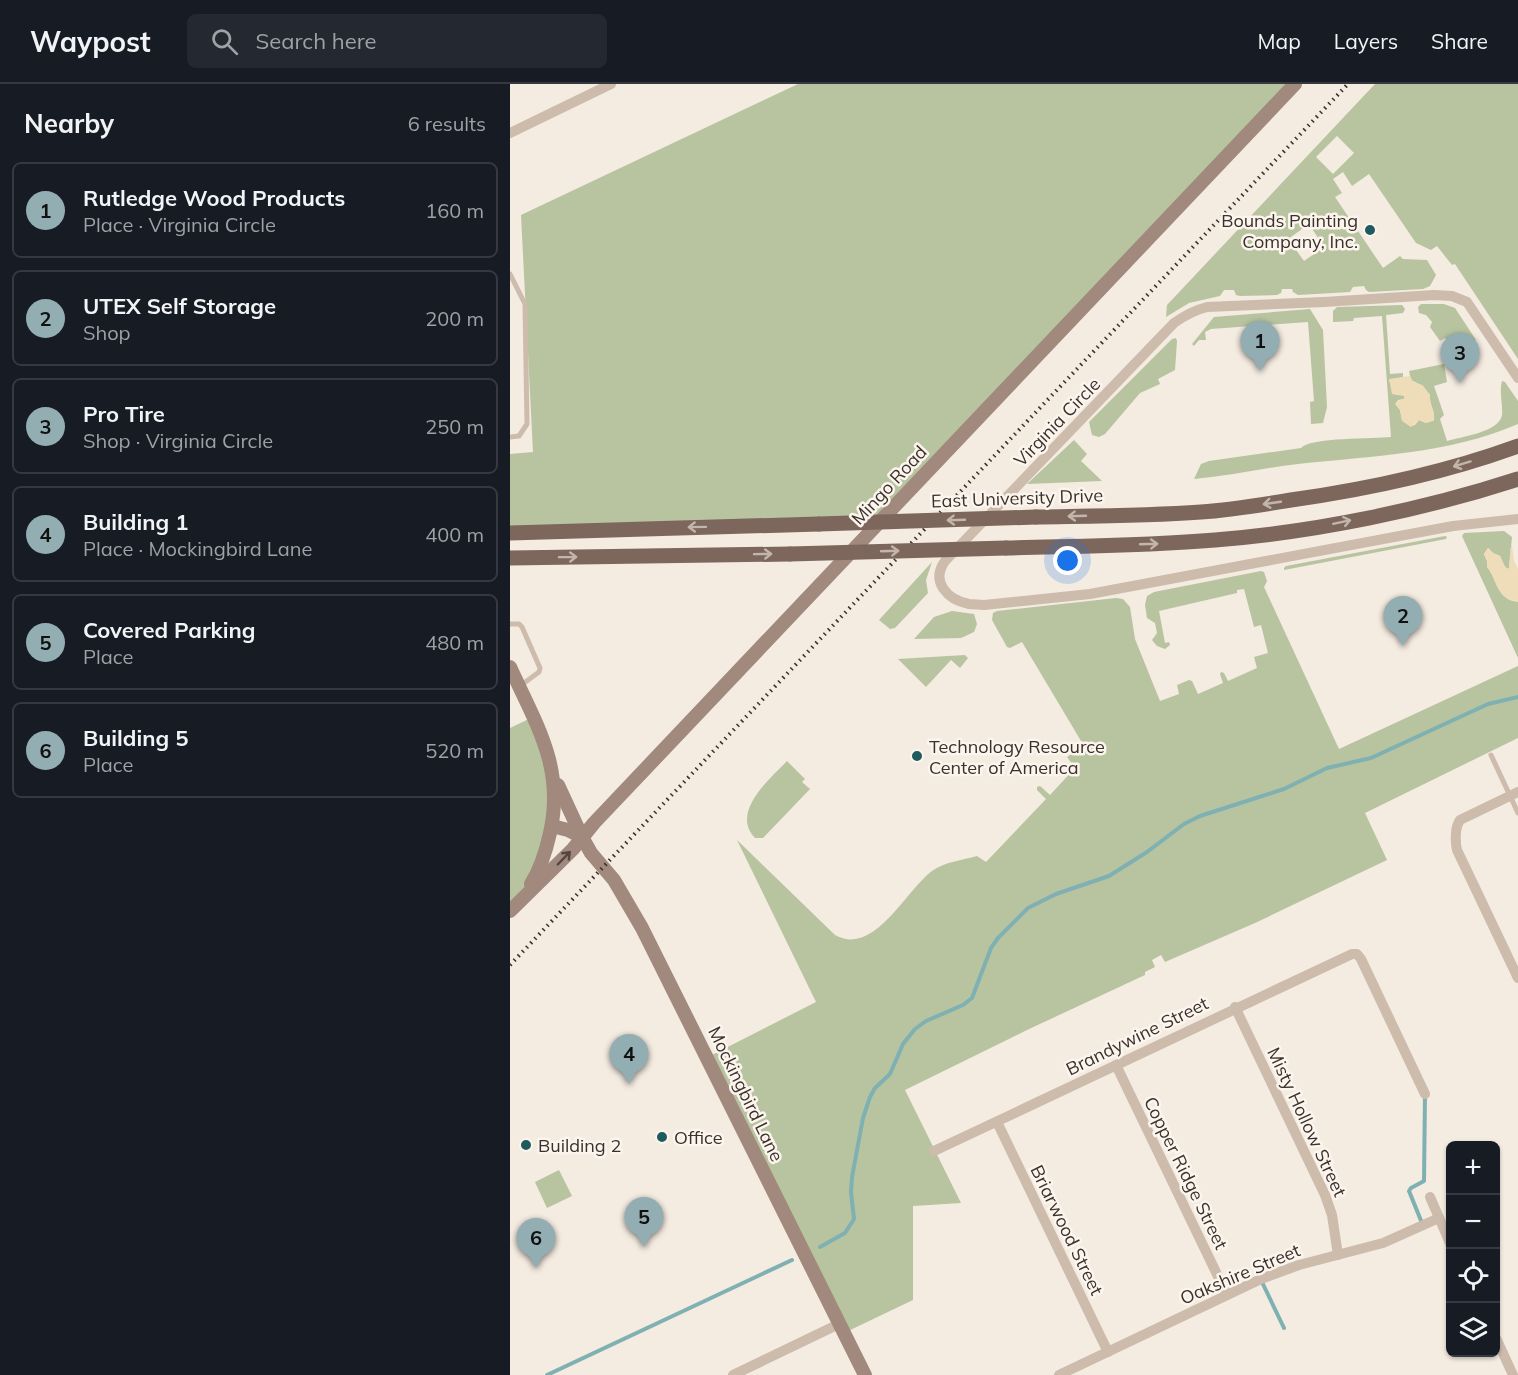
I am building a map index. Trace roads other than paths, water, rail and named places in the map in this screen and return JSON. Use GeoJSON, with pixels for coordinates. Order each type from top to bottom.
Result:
{"type":"FeatureCollection","features":[{"type":"Feature","properties":{"kind":"main road","name":"East University Drive"},"geometry":{"type":"LineString","coordinates":[[510,533],[1200,512],[1355,491],[1419,477],[1518,446]]}},
{"type":"Feature","properties":{"kind":"main road"},"geometry":{"type":"LineString","coordinates":[[510,558],[790,554],[1179,543],[1290,531],[1415,507],[1518,479]]}},
{"type":"Feature","properties":{"kind":"street"},"geometry":{"type":"LineString","coordinates":[[510,133],[611,84]]}},
{"type":"Feature","properties":{"kind":"street","name":"Mingo Road"},"geometry":{"type":"LineString","coordinates":[[512,909],[545,878],[980,414],[1048,346],[1295,84]]}},
{"type":"Feature","properties":{"kind":"street","name":"Virginia Circle"},"geometry":{"type":"LineString","coordinates":[[1518,378],[1467,302],[1452,296],[1434,295],[1200,309],[1185,315],[1174,323],[945,561],[939,576],[941,586],[947,593],[958,601],[969,604],[984,605],[1056,599],[1276,561],[1464,525],[1518,519]]}},
{"type":"Feature","properties":{"kind":"street"},"geometry":{"type":"LineString","coordinates":[[510,667],[543,740],[552,769],[555,793],[552,826],[538,872],[512,909]]}},
{"type":"Feature","properties":{"kind":"street","name":"Mockingbird Lane"},"geometry":{"type":"LineString","coordinates":[[552,769],[591,854],[614,880],[655,951],[865,1375]]}},
{"type":"Feature","properties":{"kind":"street"},"geometry":{"type":"LineString","coordinates":[[1514,794],[1460,820],[1457,826],[1457,850],[1518,978]]}},
{"type":"Feature","properties":{"kind":"street"},"geometry":{"type":"LineString","coordinates":[[552,826],[572,831],[582,837]]}},
{"type":"Feature","properties":{"kind":"street","name":"Brandywine Street"},"geometry":{"type":"LineString","coordinates":[[934,1151],[1345,955],[1355,954],[1361,959],[1425,1094]]}},
{"type":"Feature","properties":{"kind":"street","name":"Misty Hollow Street"},"geometry":{"type":"LineString","coordinates":[[1235,1007],[1325,1195],[1332,1215],[1338,1255]]}},
{"type":"Feature","properties":{"kind":"street","name":"Copper Ridge Street"},"geometry":{"type":"LineString","coordinates":[[1116,1065],[1227,1295]]}},
{"type":"Feature","properties":{"kind":"street","name":"Briarwood Street"},"geometry":{"type":"LineString","coordinates":[[997,1122],[1108,1352]]}},
{"type":"Feature","properties":{"kind":"street"},"geometry":{"type":"LineString","coordinates":[[1430,1197],[1446,1234]]}},
{"type":"Feature","properties":{"kind":"street","name":"Oakshire Street"},"geometry":{"type":"LineString","coordinates":[[1059,1375],[1286,1269],[1383,1243],[1439,1218]]}},
{"type":"Feature","properties":{"kind":"street"},"geometry":{"type":"LineString","coordinates":[[733,1375],[839,1324]]}},
{"type":"Feature","properties":{"kind":"street"},"geometry":{"type":"LineString","coordinates":[[1500,1347],[1513,1375]]}},
{"type":"Feature","properties":{"kind":"lane"},"geometry":{"type":"LineString","coordinates":[[510,274],[525,304],[527,424],[519,436],[510,437]]}},
{"type":"Feature","properties":{"kind":"lane"},"geometry":{"type":"LineString","coordinates":[[510,624],[519,624],[522,627],[540,668],[539,672],[519,687]]}},
{"type":"Feature","properties":{"kind":"lane"},"geometry":{"type":"LineString","coordinates":[[1491,755],[1514,794],[1518,813]]}},
{"type":"Feature","properties":{"kind":"waterway"},"geometry":{"type":"LineString","coordinates":[[820,1247],[845,1233],[854,1219],[852,1177],[863,1118],[875,1088],[890,1074],[903,1044],[915,1029],[926,1021],[963,1005],[972,998],[991,948],[1028,908],[1056,894],[1109,876],[1147,852],[1184,824],[1200,816],[1284,789],[1327,768],[1371,758],[1488,704],[1518,697]]}},
{"type":"Feature","properties":{"kind":"waterway"},"geometry":{"type":"LineString","coordinates":[[1422,1223],[1409,1191],[1424,1181],[1425,1094]]}},
{"type":"Feature","properties":{"kind":"waterway"},"geometry":{"type":"LineString","coordinates":[[547,1375],[792,1260]]}},
{"type":"Feature","properties":{"kind":"waterway"},"geometry":{"type":"LineString","coordinates":[[1261,1280],[1284,1328]]}},
{"type":"Feature","properties":{"kind":"railway"},"geometry":{"type":"LineString","coordinates":[[510,965],[1348,84]]}},
{"type":"Feature","properties":{"kind":"place","name":"Bounds Painting Company, Inc."},"geometry":{"type":"Point","coordinates":[1370,230]}},
{"type":"Feature","properties":{"kind":"place","name":"Rutledge Wood Products"},"geometry":{"type":"Point","coordinates":[1260,371]}},
{"type":"Feature","properties":{"kind":"place","name":"Pro Tire"},"geometry":{"type":"Point","coordinates":[1460,383]}},
{"type":"Feature","properties":{"kind":"place","name":"UTEX Self Storage"},"geometry":{"type":"Point","coordinates":[1403,646]}},
{"type":"Feature","properties":{"kind":"place","name":"Technology Resource Center of America"},"geometry":{"type":"Point","coordinates":[917,756]}},
{"type":"Feature","properties":{"kind":"place","name":"Building 1"},"geometry":{"type":"Point","coordinates":[629,1084]}},
{"type":"Feature","properties":{"kind":"place","name":"Office"},"geometry":{"type":"Point","coordinates":[662,1137]}},
{"type":"Feature","properties":{"kind":"place","name":"Building 2"},"geometry":{"type":"Point","coordinates":[526,1145]}},
{"type":"Feature","properties":{"kind":"place","name":"Covered Parking"},"geometry":{"type":"Point","coordinates":[644,1247]}},
{"type":"Feature","properties":{"kind":"place","name":"Building 5"},"geometry":{"type":"Point","coordinates":[536,1268]}}]}
